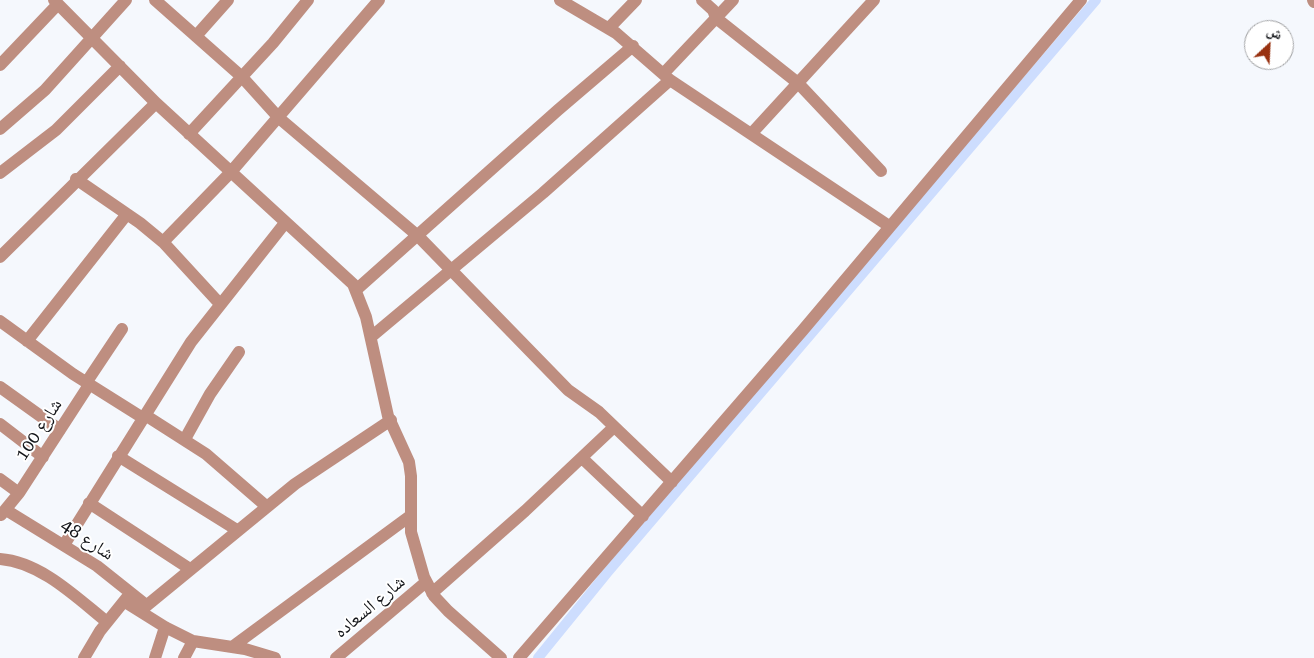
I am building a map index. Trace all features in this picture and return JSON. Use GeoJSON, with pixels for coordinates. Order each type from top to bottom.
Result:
{"type":"FeatureCollection","features":[{"type":"Feature","properties":{"kind":"street"},"geometry":{"type":"LineString","coordinates":[[0,129],[45,90],[126,0]]}},
{"type":"Feature","properties":{"kind":"street"},"geometry":{"type":"LineString","coordinates":[[155,0],[242,77],[279,118],[418,236],[568,390],[594,408],[672,482]]}},
{"type":"Feature","properties":{"kind":"street"},"geometry":{"type":"LineString","coordinates":[[196,36],[228,0]]}},
{"type":"Feature","properties":{"kind":"street"},"geometry":{"type":"LineString","coordinates":[[189,134],[242,77],[308,0]]}},
{"type":"Feature","properties":{"kind":"street"},"geometry":{"type":"LineString","coordinates":[[163,242],[230,173],[379,0]]}},
{"type":"Feature","properties":{"kind":"street"},"geometry":{"type":"LineString","coordinates":[[609,28],[636,0]]}},
{"type":"Feature","properties":{"kind":"street"},"geometry":{"type":"LineString","coordinates":[[702,0],[713,10],[716,18],[798,83],[881,171]]}},
{"type":"Feature","properties":{"kind":"street"},"geometry":{"type":"LineString","coordinates":[[371,337],[543,193],[667,77],[733,0]]}},
{"type":"Feature","properties":{"kind":"street"},"geometry":{"type":"LineString","coordinates":[[752,133],[874,0]]}},
{"type":"Feature","properties":{"kind":"street"},"geometry":{"type":"LineString","coordinates":[[519,658],[643,516],[1081,0]]}},
{"type":"Feature","properties":{"kind":"street"},"geometry":{"type":"LineString","coordinates":[[0,65],[56,2],[156,103],[230,173],[343,272],[356,290],[371,337],[391,420],[409,462],[411,476],[410,516],[413,542],[429,588],[459,622],[501,658]]}},
{"type":"Feature","properties":{"kind":"street"},"geometry":{"type":"LineString","coordinates":[[568,2],[633,46],[667,77],[889,226]]}},
{"type":"Feature","properties":{"kind":"street"},"geometry":{"type":"LineString","coordinates":[[356,290],[558,110],[633,46]]}},
{"type":"Feature","properties":{"kind":"street"},"geometry":{"type":"LineString","coordinates":[[0,173],[56,130],[120,66]]}},
{"type":"Feature","properties":{"kind":"street"},"geometry":{"type":"LineString","coordinates":[[0,257],[76,179],[156,103]]}},
{"type":"Feature","properties":{"kind":"street"},"geometry":{"type":"LineString","coordinates":[[76,179],[127,214],[163,242],[220,304]]}},
{"type":"Feature","properties":{"kind":"street"},"geometry":{"type":"LineString","coordinates":[[27,341],[127,214]]}},
{"type":"Feature","properties":{"kind":"street"},"geometry":{"type":"LineString","coordinates":[[64,545],[191,342],[285,223]]}},
{"type":"Feature","properties":{"kind":"street"},"geometry":{"type":"LineString","coordinates":[[0,321],[88,384],[185,439],[266,506]]}},
{"type":"Feature","properties":{"kind":"street","name":"شارع 100"},"geometry":{"type":"LineString","coordinates":[[3,513],[43,457],[122,329]]}},
{"type":"Feature","properties":{"kind":"street"},"geometry":{"type":"LineString","coordinates":[[185,439],[210,394],[239,352]]}},
{"type":"Feature","properties":{"kind":"street"},"geometry":{"type":"LineString","coordinates":[[0,387],[60,430]]}},
{"type":"Feature","properties":{"kind":"street"},"geometry":{"type":"LineString","coordinates":[[143,608],[295,484],[391,420]]}},
{"type":"Feature","properties":{"kind":"street"},"geometry":{"type":"LineString","coordinates":[[0,424],[43,457]]}},
{"type":"Feature","properties":{"kind":"street","name":"شارع السعاده"},"geometry":{"type":"LineString","coordinates":[[336,658],[429,588],[582,458],[614,427]]}},
{"type":"Feature","properties":{"kind":"street"},"geometry":{"type":"LineString","coordinates":[[118,456],[237,530]]}},
{"type":"Feature","properties":{"kind":"street"},"geometry":{"type":"LineString","coordinates":[[582,458],[643,516]]}},
{"type":"Feature","properties":{"kind":"street"},"geometry":{"type":"LineString","coordinates":[[0,479],[19,493]]}},
{"type":"Feature","properties":{"kind":"street"},"geometry":{"type":"LineString","coordinates":[[89,503],[190,569]]}},
{"type":"Feature","properties":{"kind":"street","name":"شارع 48"},"geometry":{"type":"LineString","coordinates":[[3,513],[64,545],[97,566],[128,597],[165,627],[193,641],[228,651],[275,658]]}},
{"type":"Feature","properties":{"kind":"street"},"geometry":{"type":"LineString","coordinates":[[228,651],[410,516]]}},
{"type":"Feature","properties":{"kind":"street"},"geometry":{"type":"LineString","coordinates":[[0,559],[21,564],[52,580],[107,622]]}},
{"type":"Feature","properties":{"kind":"street"},"geometry":{"type":"LineString","coordinates":[[84,658],[107,622],[128,597]]}},
{"type":"Feature","properties":{"kind":"street"},"geometry":{"type":"LineString","coordinates":[[155,658],[165,627]]}},
{"type":"Feature","properties":{"kind":"street"},"geometry":{"type":"LineString","coordinates":[[184,658],[193,641]]}},
{"type":"Feature","properties":{"kind":"waterway"},"geometry":{"type":"LineString","coordinates":[[538,658],[607,573],[1096,0]]}}]}
